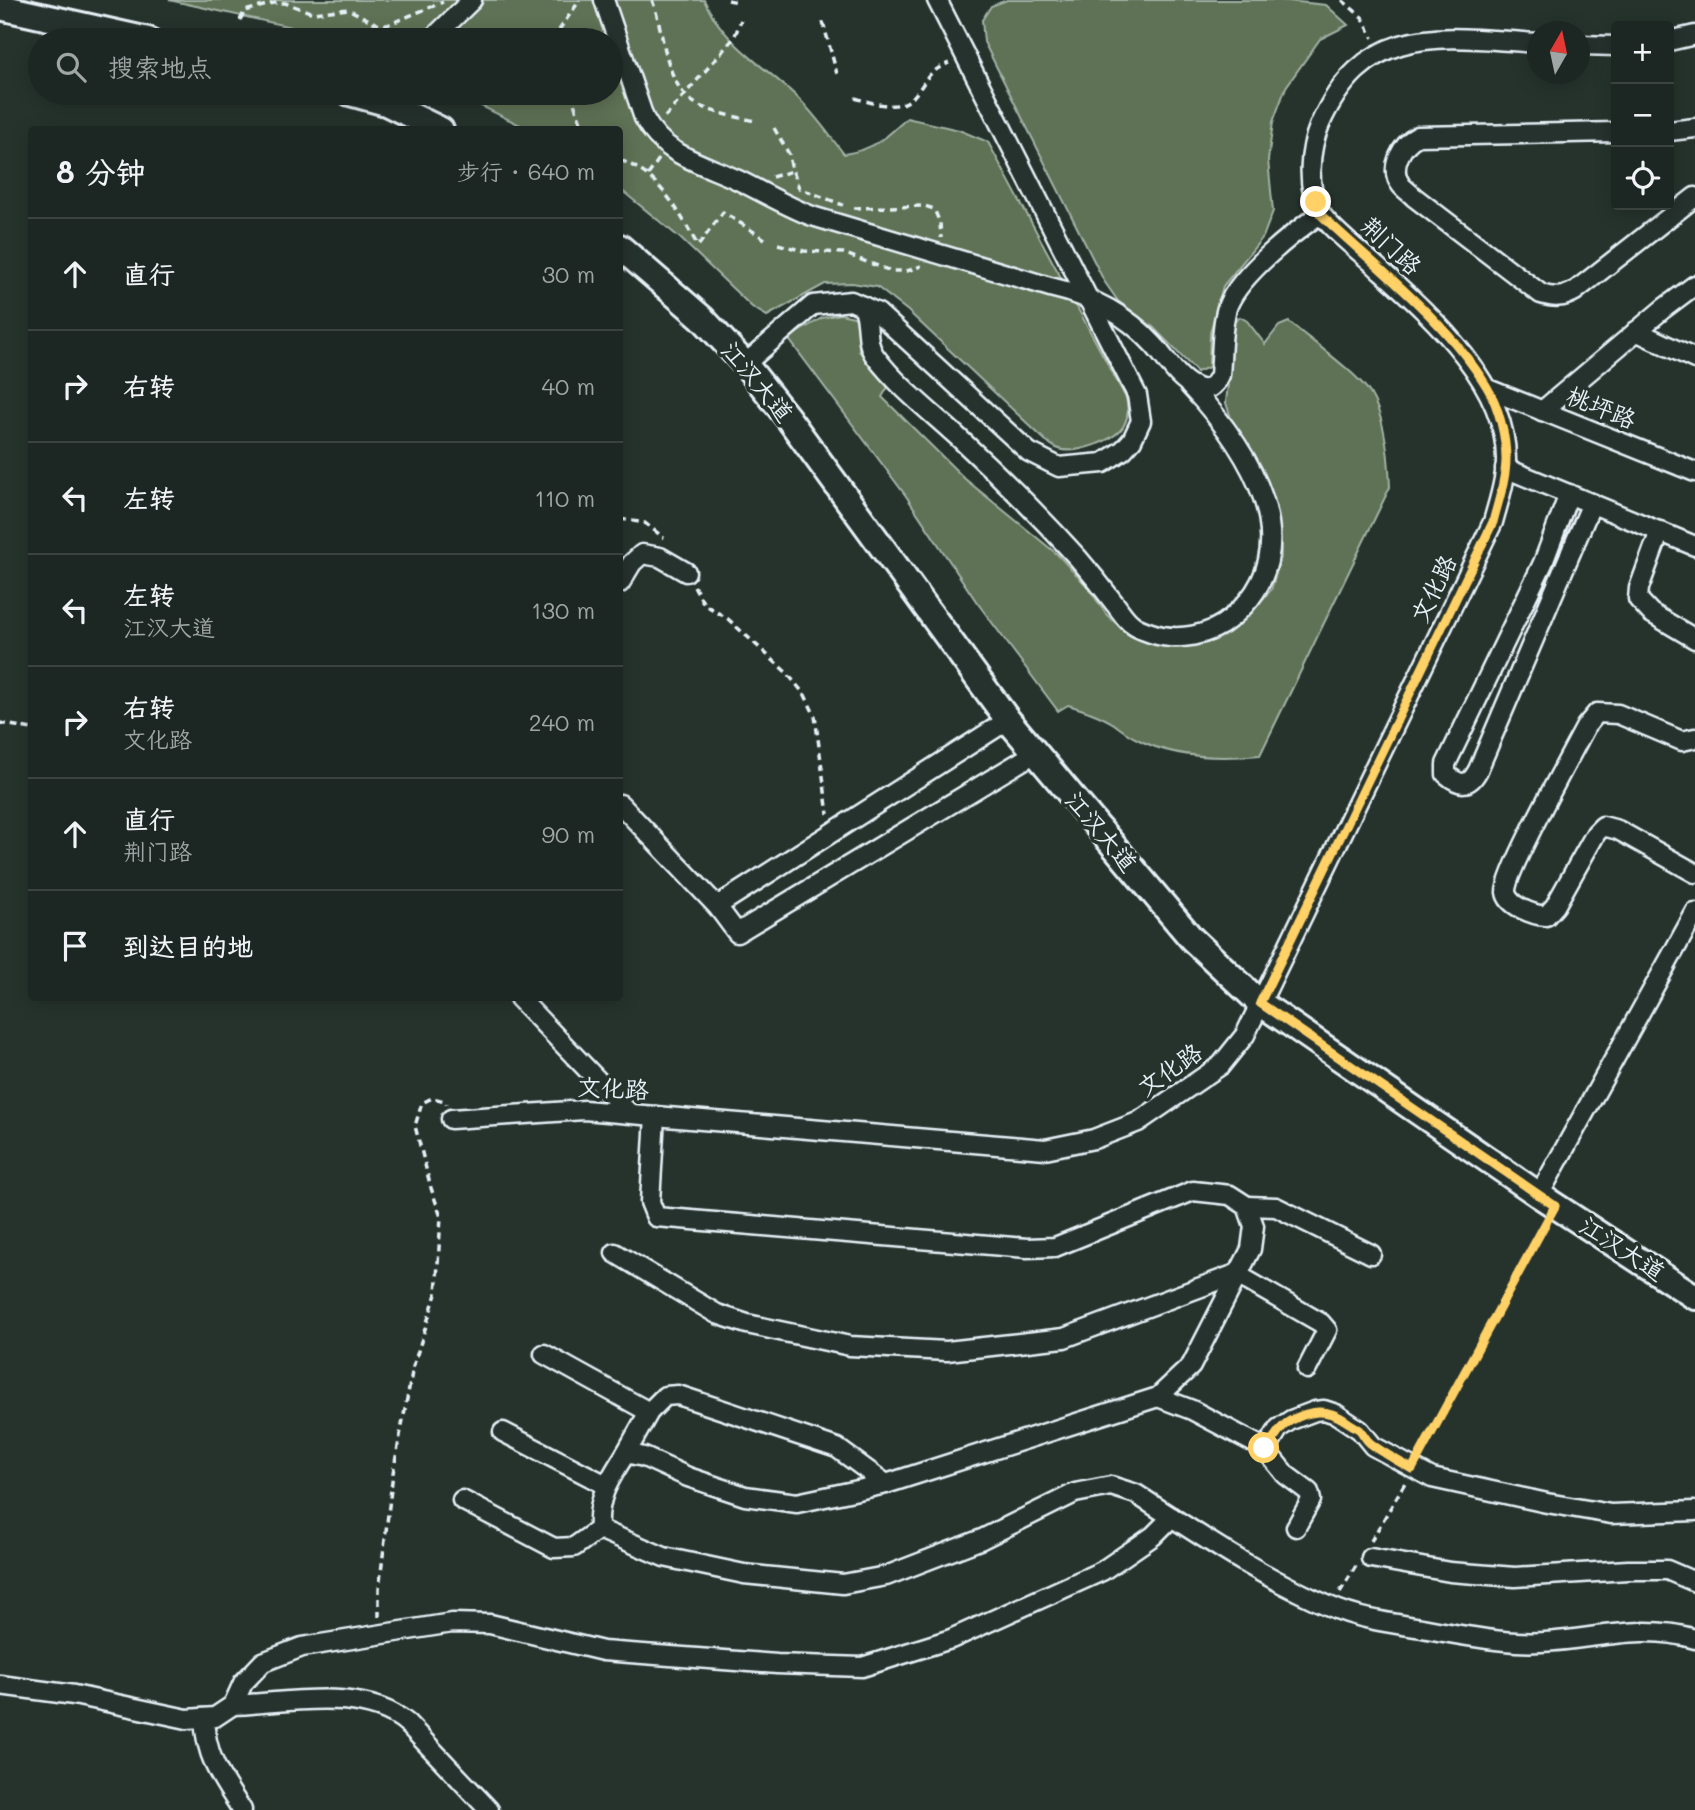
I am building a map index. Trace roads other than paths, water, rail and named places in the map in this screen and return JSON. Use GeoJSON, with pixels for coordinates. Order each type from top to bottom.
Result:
{"type":"FeatureCollection","features":[{"type":"Feature","properties":{"kind":"main road"},"geometry":{"type":"LineString","coordinates":[[0,7],[94,28]]}},
{"type":"Feature","properties":{"kind":"main road"},"geometry":{"type":"LineString","coordinates":[[390,105],[433,126]]}},
{"type":"Feature","properties":{"kind":"main road","name":"江汉大道"},"geometry":{"type":"LineString","coordinates":[[623,250],[702,318],[745,364],[788,418],[1008,720],[1192,939],[1260,1003],[1547,1200],[1695,1297]]}},
{"type":"Feature","properties":{"kind":"street"},"geometry":{"type":"LineString","coordinates":[[443,28],[472,0]]}},
{"type":"Feature","properties":{"kind":"street"},"geometry":{"type":"LineString","coordinates":[[604,0],[613,28]]}},
{"type":"Feature","properties":{"kind":"street"},"geometry":{"type":"LineString","coordinates":[[745,364],[813,305],[851,301],[878,313],[900,331],[1028,452],[1059,467],[1103,463],[1132,440],[1141,421],[1137,395],[937,0]]}},
{"type":"Feature","properties":{"kind":"street"},"geometry":{"type":"LineString","coordinates":[[1674,40],[1695,35]]}},
{"type":"Feature","properties":{"kind":"street"},"geometry":{"type":"LineString","coordinates":[[1187,382],[1198,389],[1215,386],[1220,375],[1227,307],[1233,296],[1284,242],[1320,214],[1313,191],[1311,159],[1318,130],[1341,85],[1379,54],[1414,40],[1461,38],[1527,42]]}},
{"type":"Feature","properties":{"kind":"street"},"geometry":{"type":"LineString","coordinates":[[1590,45],[1611,46]]}},
{"type":"Feature","properties":{"kind":"street"},"geometry":{"type":"LineString","coordinates":[[623,56],[651,131],[676,154],[812,216],[1074,292],[1121,315],[1152,342],[1187,382],[1230,433],[1251,467],[1268,516],[1271,546],[1266,574],[1258,590],[1243,608],[1221,626],[1195,636],[1153,634],[1132,625],[1080,561],[1035,512],[893,377],[870,348],[869,324],[863,306]]}},
{"type":"Feature","properties":{"kind":"street"},"geometry":{"type":"LineString","coordinates":[[1674,130],[1695,128]]}},
{"type":"Feature","properties":{"kind":"street"},"geometry":{"type":"LineString","coordinates":[[1611,132],[1418,136],[1402,148],[1397,177],[1401,185],[1414,197],[1541,293],[1558,297],[1575,291],[1695,197]]}},
{"type":"Feature","properties":{"kind":"street","name":"荆门路"},"geometry":{"type":"LineString","coordinates":[[1320,214],[1400,287],[1451,340],[1488,389]]}},
{"type":"Feature","properties":{"kind":"street"},"geometry":{"type":"LineString","coordinates":[[1542,411],[1636,331],[1692,291]]}},
{"type":"Feature","properties":{"kind":"street"},"geometry":{"type":"LineString","coordinates":[[1636,331],[1695,359]]}},
{"type":"Feature","properties":{"kind":"street","name":"桃坪路"},"geometry":{"type":"LineString","coordinates":[[1488,389],[1695,472]]}},
{"type":"Feature","properties":{"kind":"street","name":"文化路"},"geometry":{"type":"LineString","coordinates":[[451,1119],[584,1110],[1045,1149],[1094,1139],[1138,1122],[1222,1065],[1245,1035],[1493,522],[1505,467],[1502,428],[1488,389]]}},
{"type":"Feature","properties":{"kind":"street"},"geometry":{"type":"LineString","coordinates":[[1505,467],[1695,546]]}},
{"type":"Feature","properties":{"kind":"street"},"geometry":{"type":"LineString","coordinates":[[1569,494],[1538,573],[1446,764],[1446,774],[1459,782],[1473,780],[1478,771],[1592,503]]}},
{"type":"Feature","properties":{"kind":"street"},"geometry":{"type":"LineString","coordinates":[[1660,531],[1639,588],[1638,599],[1651,613],[1695,639]]}},
{"type":"Feature","properties":{"kind":"street"},"geometry":{"type":"LineString","coordinates":[[623,578],[632,563],[642,554],[660,557],[686,572]]}},
{"type":"Feature","properties":{"kind":"street"},"geometry":{"type":"LineString","coordinates":[[1695,738],[1682,741],[1626,717],[1597,713],[1586,726],[1524,847],[1507,883],[1506,895],[1509,901],[1517,906],[1545,916],[1555,906],[1596,833],[1603,826],[1618,830],[1695,873]]}},
{"type":"Feature","properties":{"kind":"street"},"geometry":{"type":"LineString","coordinates":[[717,906],[1008,720]]}},
{"type":"Feature","properties":{"kind":"street"},"geometry":{"type":"LineString","coordinates":[[623,807],[717,906],[737,933],[1035,753]]}},
{"type":"Feature","properties":{"kind":"street"},"geometry":{"type":"LineString","coordinates":[[1547,1200],[1695,913]]}},
{"type":"Feature","properties":{"kind":"street"},"geometry":{"type":"LineString","coordinates":[[522,1001],[629,1114]]}},
{"type":"Feature","properties":{"kind":"street"},"geometry":{"type":"LineString","coordinates":[[655,1116],[650,1202],[656,1217],[1027,1248],[1055,1247],[1193,1191],[1230,1195],[1247,1206],[1276,1207],[1371,1254]]}},
{"type":"Feature","properties":{"kind":"street"},"geometry":{"type":"LineString","coordinates":[[626,1453],[644,1457],[688,1477],[746,1496],[797,1503],[886,1483],[1158,1397],[1191,1366],[1251,1249],[1254,1226],[1247,1206]]}},
{"type":"Feature","properties":{"kind":"street"},"geometry":{"type":"LineString","coordinates":[[615,1253],[717,1314],[747,1324],[850,1346],[947,1351],[1064,1338],[1236,1274]]}},
{"type":"Feature","properties":{"kind":"street"},"geometry":{"type":"LineString","coordinates":[[1236,1274],[1321,1323],[1327,1330],[1307,1369]]}},
{"type":"Feature","properties":{"kind":"street"},"geometry":{"type":"LineString","coordinates":[[544,1354],[649,1412]]}},
{"type":"Feature","properties":{"kind":"street"},"geometry":{"type":"LineString","coordinates":[[599,1529],[598,1509],[606,1485],[649,1412],[665,1396],[678,1395],[837,1448],[886,1483]]}},
{"type":"Feature","properties":{"kind":"street"},"geometry":{"type":"LineString","coordinates":[[1158,1397],[1192,1410],[1264,1448],[1286,1475],[1309,1492],[1311,1500],[1296,1527]]}},
{"type":"Feature","properties":{"kind":"street"},"geometry":{"type":"LineString","coordinates":[[1264,1448],[1285,1424],[1324,1410],[1336,1414],[1352,1425],[1373,1446],[1432,1478],[1611,1514],[1695,1511]]}},
{"type":"Feature","properties":{"kind":"street"},"geometry":{"type":"LineString","coordinates":[[503,1432],[606,1485]]}},
{"type":"Feature","properties":{"kind":"street"},"geometry":{"type":"LineString","coordinates":[[599,1529],[664,1557],[744,1574],[843,1584],[886,1576],[982,1539],[1075,1493],[1111,1486],[1136,1494],[1280,1583],[1331,1607],[1368,1619],[1517,1642],[1565,1640],[1639,1630],[1660,1631],[1695,1639]]}},
{"type":"Feature","properties":{"kind":"street"},"geometry":{"type":"LineString","coordinates":[[462,1500],[554,1548],[574,1547],[599,1529]]}},
{"type":"Feature","properties":{"kind":"street"},"geometry":{"type":"LineString","coordinates":[[233,1705],[243,1683],[263,1662],[302,1647],[452,1623],[491,1624],[603,1651],[778,1664],[862,1667],[951,1639],[1102,1571],[1153,1536],[1172,1517]]}},
{"type":"Feature","properties":{"kind":"street"},"geometry":{"type":"LineString","coordinates":[[1366,1554],[1450,1572],[1516,1577],[1668,1570],[1695,1582]]}},
{"type":"Feature","properties":{"kind":"street"},"geometry":{"type":"LineString","coordinates":[[0,1685],[74,1695],[187,1720],[215,1717],[233,1705],[320,1700],[355,1701],[385,1708],[395,1712],[407,1723],[489,1810]]}},
{"type":"Feature","properties":{"kind":"street"},"geometry":{"type":"LineString","coordinates":[[204,1718],[205,1741],[219,1774],[242,1810]]}}]}
